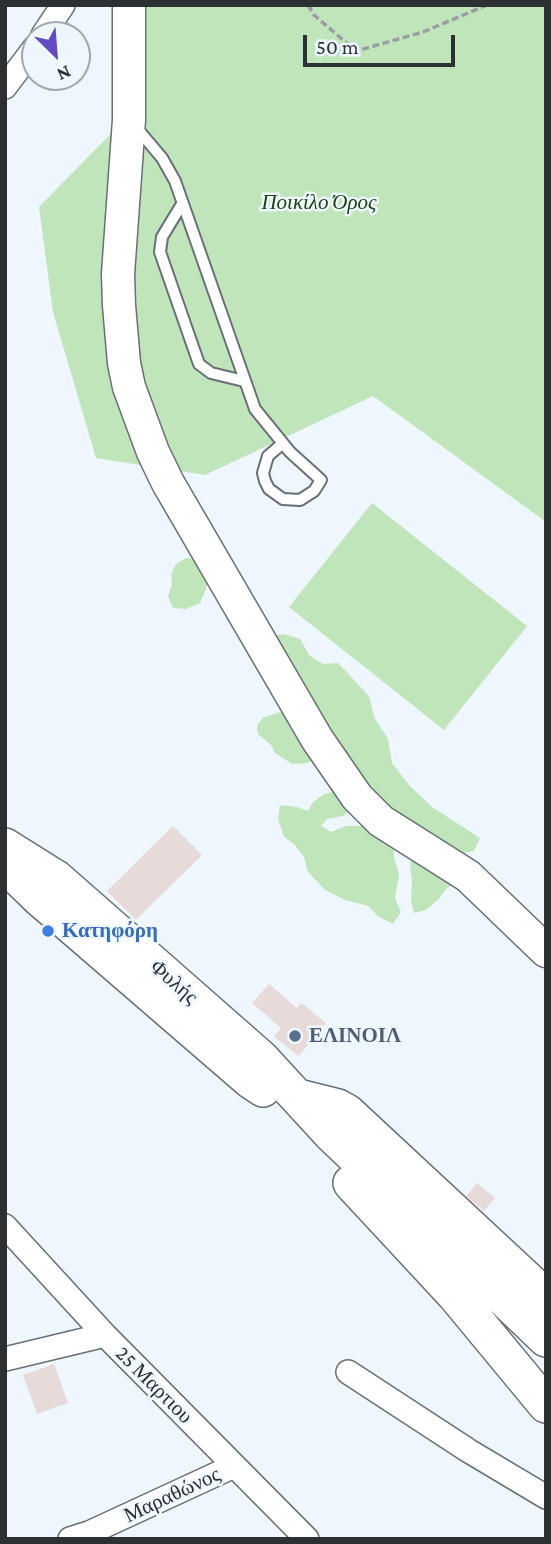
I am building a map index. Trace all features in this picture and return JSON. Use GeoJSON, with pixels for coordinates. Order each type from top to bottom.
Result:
{"type":"FeatureCollection","features":[{"type":"Feature","properties":{"kind":"main road","name":"Φυλής"},"geometry":{"type":"LineString","coordinates":[[5,846],[56,878],[262,1059],[330,1133],[546,1339]]}},
{"type":"Feature","properties":{"kind":"main road","name":"Φυλής"},"geometry":{"type":"LineString","coordinates":[[5,865],[39,898],[251,1081],[330,1133]]}},
{"type":"Feature","properties":{"kind":"main road"},"geometry":{"type":"LineString","coordinates":[[251,1081],[357,1188],[428,1266],[546,1405]]}},
{"type":"Feature","properties":{"kind":"main road"},"geometry":{"type":"LineString","coordinates":[[298,1097],[338,1107],[347,1112],[546,1297]]}},
{"type":"Feature","properties":{"kind":"street"},"geometry":{"type":"LineString","coordinates":[[52,21],[63,5]]}},
{"type":"Feature","properties":{"kind":"street"},"geometry":{"type":"LineString","coordinates":[[129,5],[130,120],[118,274],[119,305],[129,387],[153,452],[175,495],[317,739],[357,797],[381,821],[468,876],[546,951]]}},
{"type":"Feature","properties":{"kind":"street"},"geometry":{"type":"LineString","coordinates":[[5,87],[21,66]]}},
{"type":"Feature","properties":{"kind":"street","name":"25 Μαρτιου"},"geometry":{"type":"LineString","coordinates":[[5,1226],[105,1335],[307,1539]]}},
{"type":"Feature","properties":{"kind":"street"},"geometry":{"type":"LineString","coordinates":[[5,1256],[29,1251]]}},
{"type":"Feature","properties":{"kind":"street"},"geometry":{"type":"LineString","coordinates":[[5,1359],[105,1335]]}},
{"type":"Feature","properties":{"kind":"street"},"geometry":{"type":"LineString","coordinates":[[348,1372],[469,1451],[546,1497]]}},
{"type":"Feature","properties":{"kind":"street","name":"Μαραθώνος"},"geometry":{"type":"LineString","coordinates":[[84,1537],[234,1466]]}},
{"type":"Feature","properties":{"kind":"lane"},"geometry":{"type":"LineString","coordinates":[[130,120],[162,158],[175,181],[256,410],[282,444],[321,480],[314,491],[300,500],[283,499],[269,489],[265,481],[263,473],[268,456],[282,444]]}},
{"type":"Feature","properties":{"kind":"lane"},"geometry":{"type":"LineString","coordinates":[[182,204],[162,237],[160,252],[200,364],[211,373],[244,381]]}},
{"type":"Feature","properties":{"kind":"path"},"geometry":{"type":"LineString","coordinates":[[308,5],[313,15],[356,51],[423,32],[487,5]]}},
{"type":"Feature","properties":{"kind":"green space","name":"Ποικίλο Όρος"},"geometry":{"type":"Polygon","coordinates":[[[142,5],[546,5],[546,522],[373,396],[205,475],[96,458],[53,312],[39,207],[138,106],[142,5]]]}},
{"type":"Feature","properties":{"kind":"green space"},"geometry":{"type":"Polygon","coordinates":[[[372,503],[527,626],[444,730],[289,607],[372,503]]]}},
{"type":"Feature","properties":{"kind":"green space"},"geometry":{"type":"Polygon","coordinates":[[[186,558],[200,559],[211,577],[200,603],[186,609],[173,608],[168,596],[172,584],[171,575],[176,564],[186,558]]]}},
{"type":"Feature","properties":{"kind":"green space"},"geometry":{"type":"Polygon","coordinates":[[[284,634],[300,639],[309,655],[323,664],[338,663],[369,696],[374,717],[388,739],[392,763],[409,785],[432,807],[480,838],[474,851],[459,854],[367,798],[269,637],[284,634]]]}},
{"type":"Feature","properties":{"kind":"green space"},"geometry":{"type":"Polygon","coordinates":[[[289,709],[318,759],[292,764],[275,753],[271,745],[258,734],[257,725],[263,718],[289,709]]]}},
{"type":"Feature","properties":{"kind":"green space"},"geometry":{"type":"Polygon","coordinates":[[[337,791],[354,806],[343,816],[327,819],[321,826],[331,832],[346,826],[364,826],[381,832],[394,842],[394,857],[399,875],[395,898],[401,912],[393,924],[378,916],[368,906],[345,900],[325,890],[308,872],[304,857],[294,844],[284,837],[278,819],[280,805],[308,811],[313,802],[324,794],[337,791]]]}},
{"type":"Feature","properties":{"kind":"green space"},"geometry":{"type":"Polygon","coordinates":[[[414,854],[457,882],[447,888],[426,910],[414,913],[410,865],[414,854]]]}},
{"type":"Feature","properties":{"kind":"building"},"geometry":{"type":"Polygon","coordinates":[[[173,826],[202,855],[136,920],[107,891],[173,826]]]}},
{"type":"Feature","properties":{"kind":"building"},"geometry":{"type":"Polygon","coordinates":[[[269,984],[297,1008],[301,1003],[326,1023],[299,1056],[274,1037],[281,1028],[252,1003],[269,984]]]}},
{"type":"Feature","properties":{"kind":"building"},"geometry":{"type":"Polygon","coordinates":[[[477,1183],[495,1198],[484,1211],[466,1196],[477,1183]]]}},
{"type":"Feature","properties":{"kind":"building"},"geometry":{"type":"Polygon","coordinates":[[[54,1364],[68,1403],[37,1414],[23,1375],[54,1364]]]}},
{"type":"Feature","properties":{"kind":"place","name":"Κατηφόρη"},"geometry":{"type":"Point","coordinates":[48,931]}},
{"type":"Feature","properties":{"kind":"place","name":"ΕΛΙΝΟΙΛ"},"geometry":{"type":"Point","coordinates":[295,1036]}}]}
